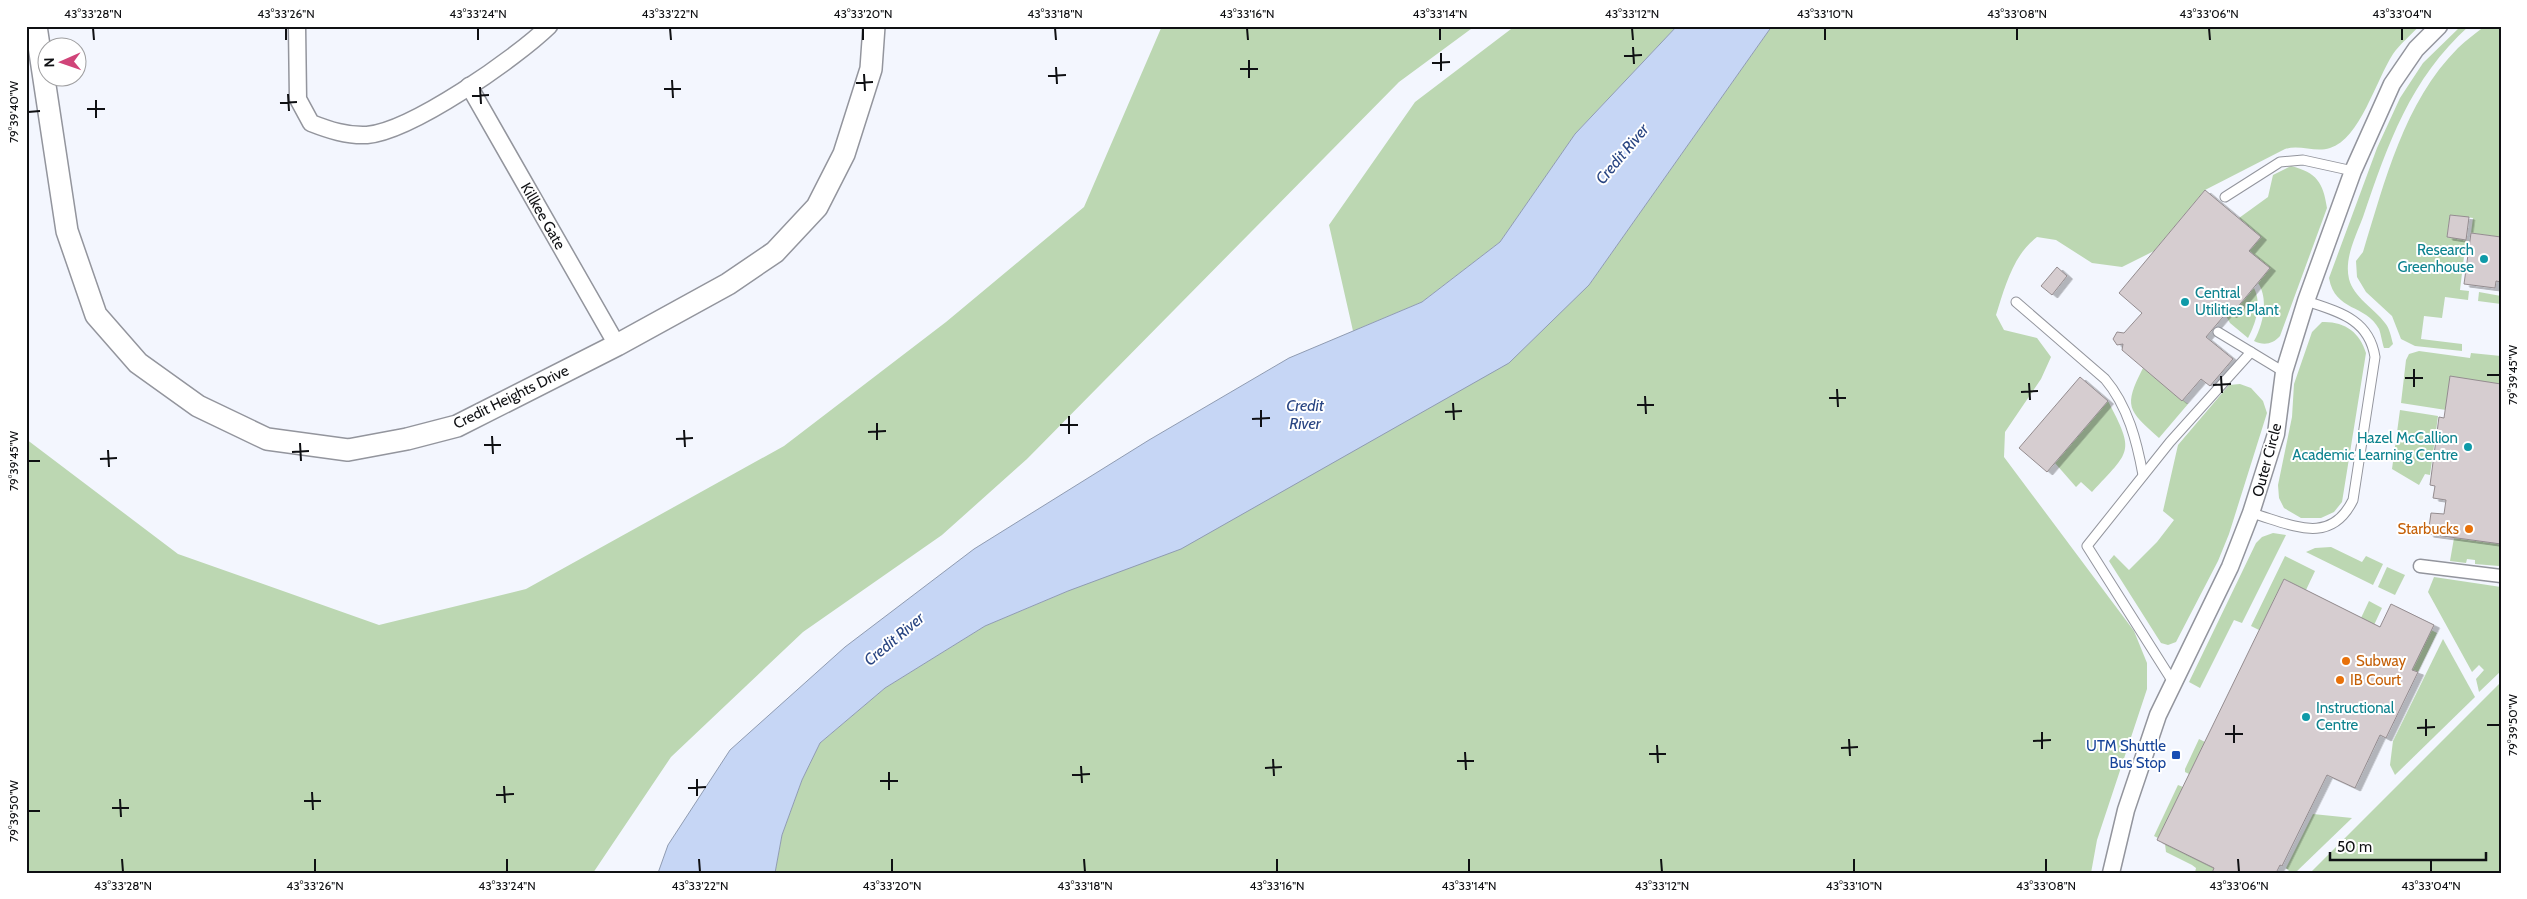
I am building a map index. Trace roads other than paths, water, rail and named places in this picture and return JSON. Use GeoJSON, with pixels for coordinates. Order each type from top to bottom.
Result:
{"type":"FeatureCollection","features":[{"type":"Feature","properties":{"kind":"street","name":"Credit Heights Drive"},"geometry":{"type":"LineString","coordinates":[[36,26],[67,231],[96,315],[138,363],[198,406],[267,439],[348,450],[407,439],[457,426],[618,345],[728,284],[774,252],[817,207],[844,154],[868,79],[874,26]]}},
{"type":"Feature","properties":{"kind":"street"},"geometry":{"type":"LineString","coordinates":[[297,26],[298,98],[311,123],[336,132],[367,135],[404,124],[469,86],[534,41],[549,26]]}},
{"type":"Feature","properties":{"kind":"street","name":"Outer Circle"},"geometry":{"type":"LineString","coordinates":[[2111,873],[2126,810],[2144,754],[2173,682],[2230,568],[2252,513],[2276,434],[2284,372],[2306,301],[2353,171],[2392,84],[2416,49],[2439,26]]}},
{"type":"Feature","properties":{"kind":"street","name":"Killkee Gate"},"geometry":{"type":"LineString","coordinates":[[469,86],[618,345]]}},
{"type":"Feature","properties":{"kind":"street"},"geometry":{"type":"LineString","coordinates":[[2420,566],[2501,576]]}},
{"type":"Feature","properties":{"kind":"lane"},"geometry":{"type":"LineString","coordinates":[[2225,197],[2280,162],[2303,160],[2353,171]]}},
{"type":"Feature","properties":{"kind":"lane"},"geometry":{"type":"LineString","coordinates":[[2252,513],[2311,529],[2332,526],[2346,515],[2354,500],[2375,357],[2373,344],[2364,329],[2355,321],[2341,313],[2306,301]]}},
{"type":"Feature","properties":{"kind":"lane"},"geometry":{"type":"LineString","coordinates":[[2016,302],[2106,379],[2116,392],[2136,439],[2144,475]]}},
{"type":"Feature","properties":{"kind":"lane"},"geometry":{"type":"LineString","coordinates":[[2218,332],[2284,372]]}},
{"type":"Feature","properties":{"kind":"lane"},"geometry":{"type":"LineString","coordinates":[[2173,682],[2087,546],[2144,475],[2251,352]]}},
{"type":"Feature","properties":{"kind":"water","name":"Credit River"},"geometry":{"type":"Polygon","coordinates":[[[1677,26],[1772,26],[1589,285],[1509,363],[1181,549],[1068,591],[985,626],[885,688],[820,743],[802,780],[782,835],[775,873],[658,873],[668,845],[730,750],[845,647],[974,549],[1149,440],[1289,358],[1422,302],[1500,242],[1575,134],[1677,26]]]}},
{"type":"Feature","properties":{"kind":"place","name":"Research Greenhouse"},"geometry":{"type":"Point","coordinates":[2484,259]}},
{"type":"Feature","properties":{"kind":"place","name":"Central Utilities Plant"},"geometry":{"type":"Point","coordinates":[2185,302]}},
{"type":"Feature","properties":{"kind":"place","name":"Hazel McCallion Academic Learning Centre"},"geometry":{"type":"Point","coordinates":[2468,447]}},
{"type":"Feature","properties":{"kind":"place","name":"Starbucks"},"geometry":{"type":"Point","coordinates":[2469,529]}},
{"type":"Feature","properties":{"kind":"place","name":"Subway"},"geometry":{"type":"Point","coordinates":[2346,661]}},
{"type":"Feature","properties":{"kind":"place","name":"IB Court"},"geometry":{"type":"Point","coordinates":[2340,680]}},
{"type":"Feature","properties":{"kind":"place","name":"Instructional Centre"},"geometry":{"type":"Point","coordinates":[2306,717]}},
{"type":"Feature","properties":{"kind":"place","name":"UTM Shuttle Bus Stop"},"geometry":{"type":"Point","coordinates":[2176,755]}}]}
